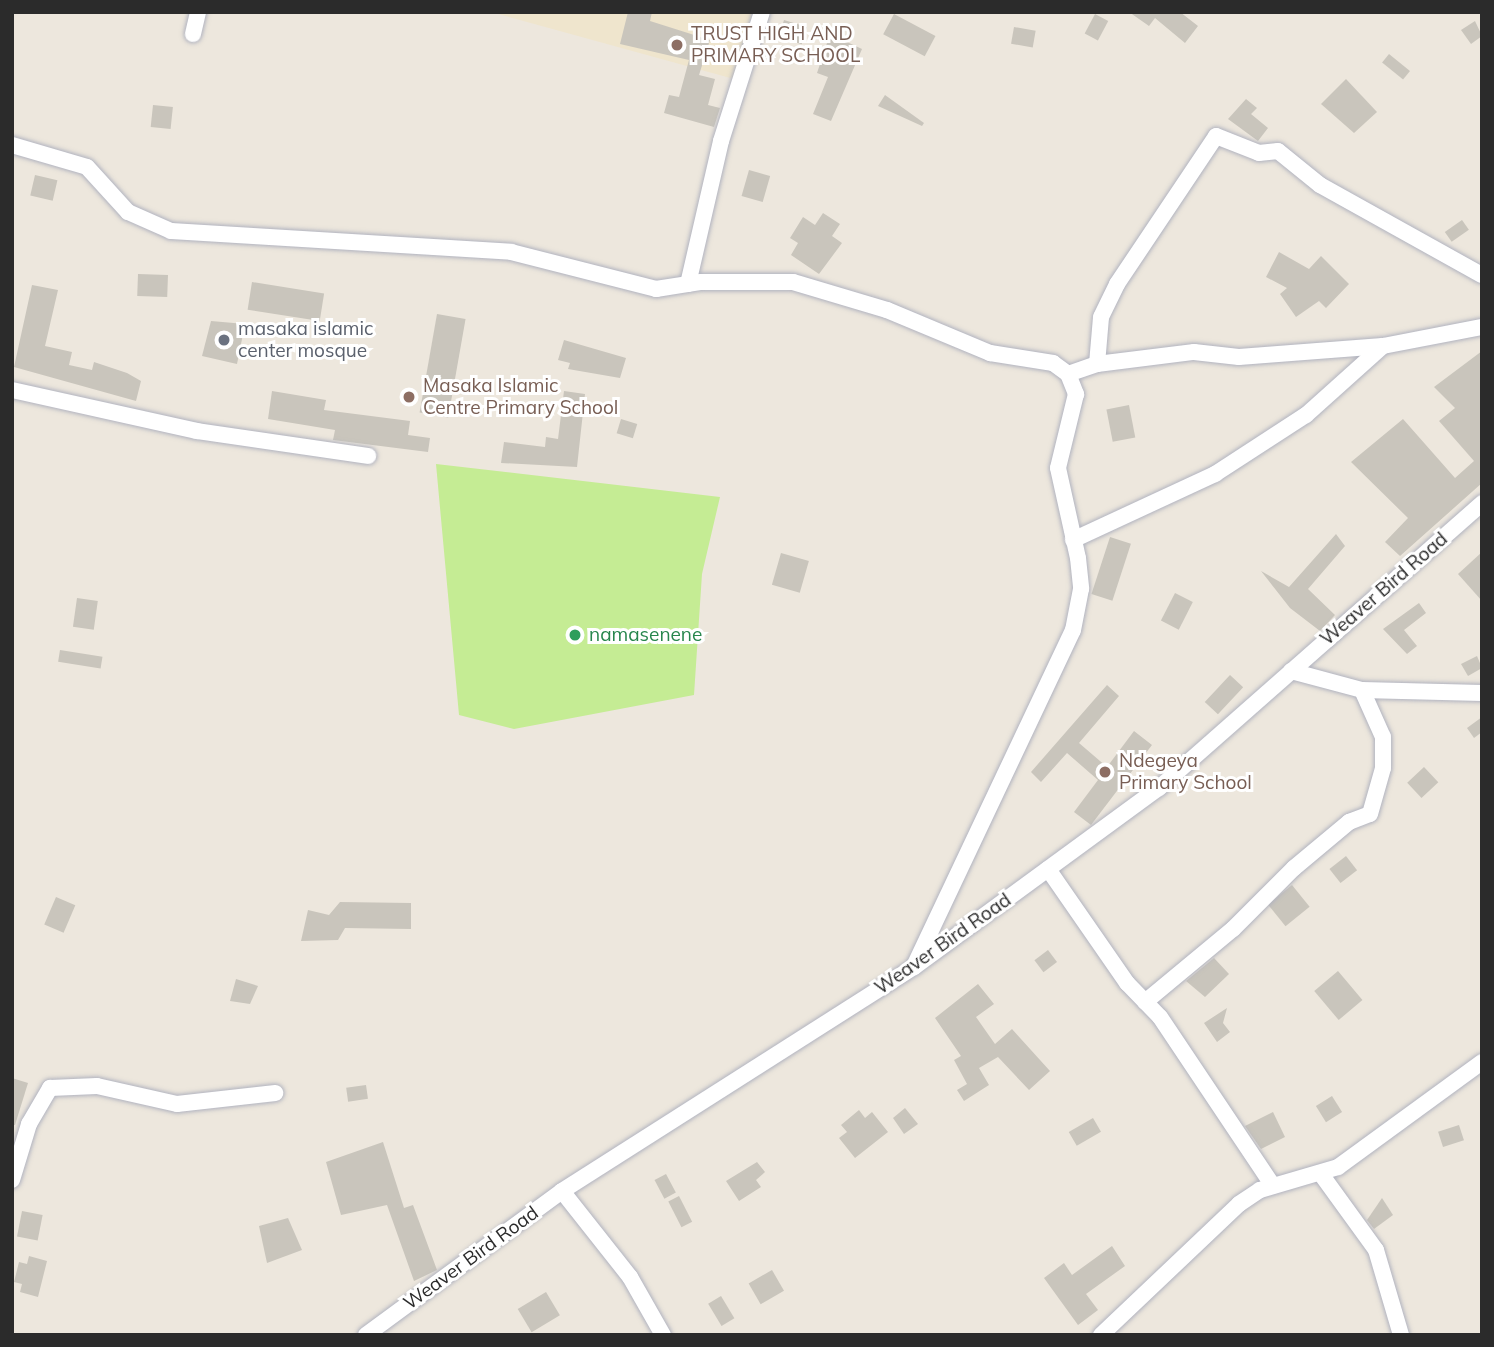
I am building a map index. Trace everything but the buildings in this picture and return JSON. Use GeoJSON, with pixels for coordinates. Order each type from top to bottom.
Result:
{"type":"FeatureCollection","features":[{"type":"Feature","properties":{"kind":"street"},"geometry":{"type":"LineString","coordinates":[[193,34],[198,12]]}},
{"type":"Feature","properties":{"kind":"street"},"geometry":{"type":"LineString","coordinates":[[688,284],[721,141],[762,12]]}},
{"type":"Feature","properties":{"kind":"street"},"geometry":{"type":"LineString","coordinates":[[1097,364],[1101,317],[1117,284],[1216,136],[1259,153],[1278,151],[1320,185],[1482,275]]}},
{"type":"Feature","properties":{"kind":"street"},"geometry":{"type":"LineString","coordinates":[[12,145],[87,167],[128,212],[171,231],[512,253],[554,259],[636,288],[793,282],[887,310],[989,353],[1053,363],[1068,374],[1076,394],[1058,481],[1073,540],[1081,589],[1073,630],[914,967]]}},
{"type":"Feature","properties":{"kind":"street"},"geometry":{"type":"LineString","coordinates":[[1068,374],[1097,364],[1194,352],[1239,357],[1383,346],[1482,327]]}},
{"type":"Feature","properties":{"kind":"street"},"geometry":{"type":"LineString","coordinates":[[1073,540],[1215,474],[1306,415],[1383,346]]}},
{"type":"Feature","properties":{"kind":"street"},"geometry":{"type":"LineString","coordinates":[[12,390],[197,431],[368,456]]}},
{"type":"Feature","properties":{"kind":"street","name":"Weaver Bird Road"},"geometry":{"type":"LineString","coordinates":[[366,1335],[562,1191],[914,967],[1158,788],[1482,503]]}},
{"type":"Feature","properties":{"kind":"street"},"geometry":{"type":"LineString","coordinates":[[1291,671],[1362,690],[1482,694]]}},
{"type":"Feature","properties":{"kind":"street"},"geometry":{"type":"LineString","coordinates":[[1145,1002],[1233,929],[1294,867],[1349,822],[1370,814],[1384,768],[1383,737],[1362,690]]}},
{"type":"Feature","properties":{"kind":"street"},"geometry":{"type":"LineString","coordinates":[[1048,869],[1145,1002],[1273,1186]]}},
{"type":"Feature","properties":{"kind":"street"},"geometry":{"type":"LineString","coordinates":[[1101,1335],[1239,1204],[1273,1186],[1321,1174],[1482,1062]]}},
{"type":"Feature","properties":{"kind":"street"},"geometry":{"type":"LineString","coordinates":[[12,1180],[29,1124],[50,1088],[97,1086],[177,1104],[275,1093]]}},
{"type":"Feature","properties":{"kind":"street"},"geometry":{"type":"LineString","coordinates":[[1321,1174],[1376,1250],[1401,1335]]}},
{"type":"Feature","properties":{"kind":"street"},"geometry":{"type":"LineString","coordinates":[[562,1191],[629,1277],[663,1335]]}},
{"type":"Feature","properties":{"kind":"shaded area","name":"TRUST HIGH AND PRIMARY SCHOOL"},"geometry":{"type":"Polygon","coordinates":[[[491,12],[752,12],[734,79],[491,12]]]}},
{"type":"Feature","properties":{"kind":"green space","name":"namasenene"},"geometry":{"type":"Polygon","coordinates":[[[436,464],[720,497],[702,574],[694,695],[514,729],[459,715],[436,464]]]}},
{"type":"Feature","properties":{"kind":"place","name":"TRUST HIGH AND PRIMARY SCHOOL"},"geometry":{"type":"Point","coordinates":[677,45]}},
{"type":"Feature","properties":{"kind":"place","name":"masaka islamic center mosque"},"geometry":{"type":"Point","coordinates":[224,340]}},
{"type":"Feature","properties":{"kind":"place","name":"Masaka Islamic Centre Primary School"},"geometry":{"type":"Point","coordinates":[409,397]}},
{"type":"Feature","properties":{"kind":"place","name":"namasenene"},"geometry":{"type":"Point","coordinates":[575,635]}},
{"type":"Feature","properties":{"kind":"place","name":"Ndegeya Primary School"},"geometry":{"type":"Point","coordinates":[1105,772]}}]}
